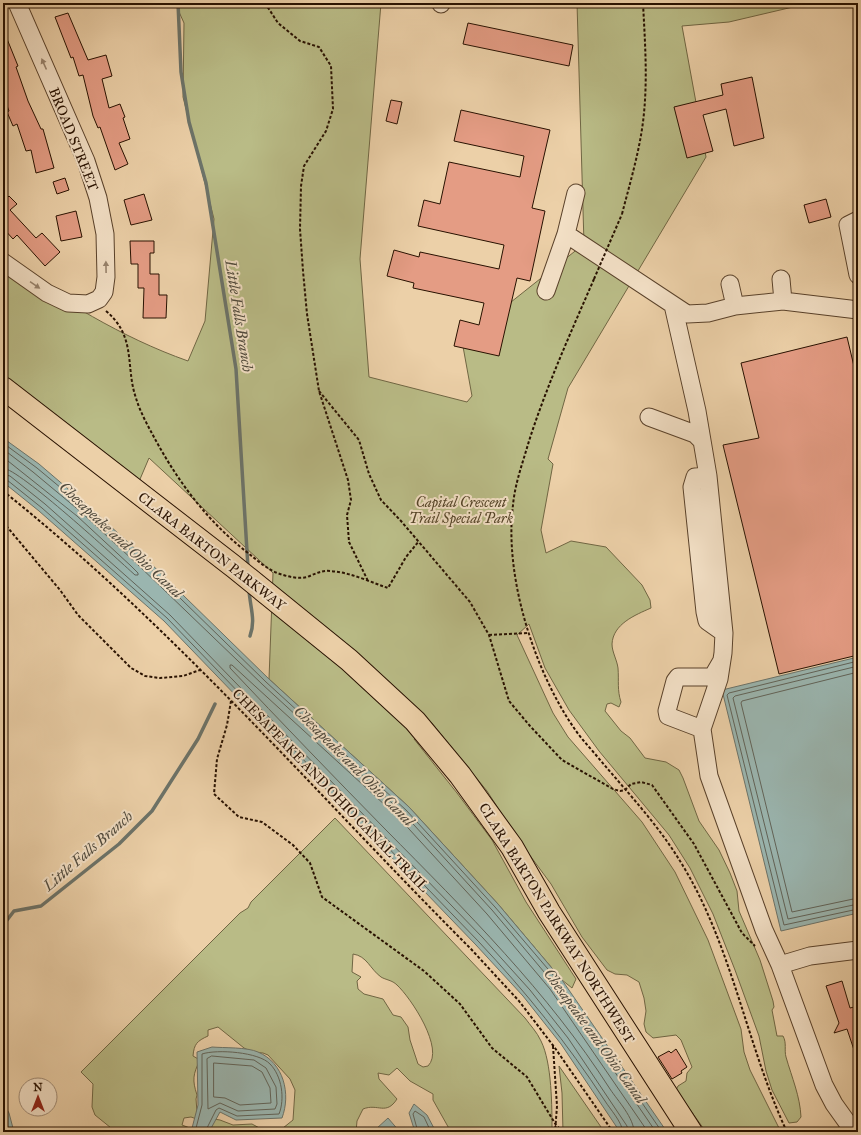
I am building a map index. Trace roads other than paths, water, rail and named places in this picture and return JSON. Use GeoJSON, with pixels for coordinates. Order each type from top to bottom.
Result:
{"type":"FeatureCollection","features":[{"type":"Feature","properties":{"kind":"highway","name":"CLARA BARTON PARKWAY"},"geometry":{"type":"LineString","coordinates":[[3,388],[233,566],[349,660],[415,721]]}},
{"type":"Feature","properties":{"kind":"highway","name":"CLARA BARTON PARKWAY NORTHWEST"},"geometry":{"type":"LineString","coordinates":[[415,721],[460,775],[512,847],[550,912],[690,1132]]}},
{"type":"Feature","properties":{"kind":"street","name":"BROAD STREET"},"geometry":{"type":"LineString","coordinates":[[3,262],[47,293],[68,303],[88,304],[95,302],[104,292],[106,277],[105,234],[98,198],[86,161],[17,3]]}},
{"type":"Feature","properties":{"kind":"street"},"geometry":{"type":"LineString","coordinates":[[546,291],[566,234],[576,193]]}},
{"type":"Feature","properties":{"kind":"street"},"geometry":{"type":"LineString","coordinates":[[858,220],[848,225],[858,275]]}},
{"type":"Feature","properties":{"kind":"street"},"geometry":{"type":"LineString","coordinates":[[566,234],[687,314],[708,313],[735,306],[783,301],[858,310]]}},
{"type":"Feature","properties":{"kind":"street"},"geometry":{"type":"LineString","coordinates":[[781,279],[783,301]]}},
{"type":"Feature","properties":{"kind":"street"},"geometry":{"type":"LineString","coordinates":[[730,284],[735,306]]}},
{"type":"Feature","properties":{"kind":"street"},"geometry":{"type":"LineString","coordinates":[[673,305],[698,411],[708,476],[724,634],[719,679],[702,729],[709,776],[764,930],[780,965],[826,1089],[834,1104],[854,1132]]}},
{"type":"Feature","properties":{"kind":"street"},"geometry":{"type":"LineString","coordinates":[[650,417],[695,434],[702,442]]}},
{"type":"Feature","properties":{"kind":"street"},"geometry":{"type":"LineString","coordinates":[[702,729],[668,716],[667,711],[675,681],[678,678],[683,677],[711,677],[722,658]]}},
{"type":"Feature","properties":{"kind":"street"},"geometry":{"type":"LineString","coordinates":[[780,965],[825,953],[858,950]]}},
{"type":"Feature","properties":{"kind":"water","name":"Chesapeake and Ohio Canal"},"geometry":{"type":"Polygon","coordinates":[[[3,438],[39,464],[87,505],[142,555],[269,679],[409,807],[498,904],[562,980],[667,1132],[620,1132],[561,1044],[523,996],[476,945],[164,621],[39,511],[3,482],[3,438]]]}},
{"type":"Feature","properties":{"kind":"water"},"geometry":{"type":"Polygon","coordinates":[[[858,657],[858,913],[781,931],[722,690],[858,657]]]}},
{"type":"Feature","properties":{"kind":"water"},"geometry":{"type":"Polygon","coordinates":[[[212,1047],[253,1050],[267,1057],[274,1064],[283,1080],[285,1089],[285,1109],[282,1118],[236,1120],[220,1112],[209,1132],[191,1132],[198,1105],[197,1052],[212,1047]]]}},
{"type":"Feature","properties":{"kind":"water"},"geometry":{"type":"Polygon","coordinates":[[[3,1102],[9,1113],[14,1132],[3,1132],[3,1102]]]}},
{"type":"Feature","properties":{"kind":"water"},"geometry":{"type":"Polygon","coordinates":[[[414,1104],[427,1115],[436,1132],[415,1132],[409,1113],[414,1104]]]}},
{"type":"Feature","properties":{"kind":"water"},"geometry":{"type":"Polygon","coordinates":[[[388,1118],[400,1132],[377,1132],[376,1129],[388,1118]]]}},
{"type":"Feature","properties":{"kind":"waterway","name":"Little Falls Branch"},"geometry":{"type":"LineString","coordinates":[[178,3],[181,72],[189,122],[206,183],[236,369],[248,568]]}},
{"type":"Feature","properties":{"kind":"waterway","name":"Little Falls Branch"},"geometry":{"type":"LineString","coordinates":[[249,590],[253,619],[250,636]]}},
{"type":"Feature","properties":{"kind":"waterway","name":"Little Falls Branch"},"geometry":{"type":"LineString","coordinates":[[3,937],[4,924],[14,911],[41,906],[119,844],[152,811],[198,739],[215,704]]}},
{"type":"Feature","properties":{"kind":"park label","name":"Capital Crescent Trail Special Park"},"geometry":{"type":"Point","coordinates":[461,510]}}]}
